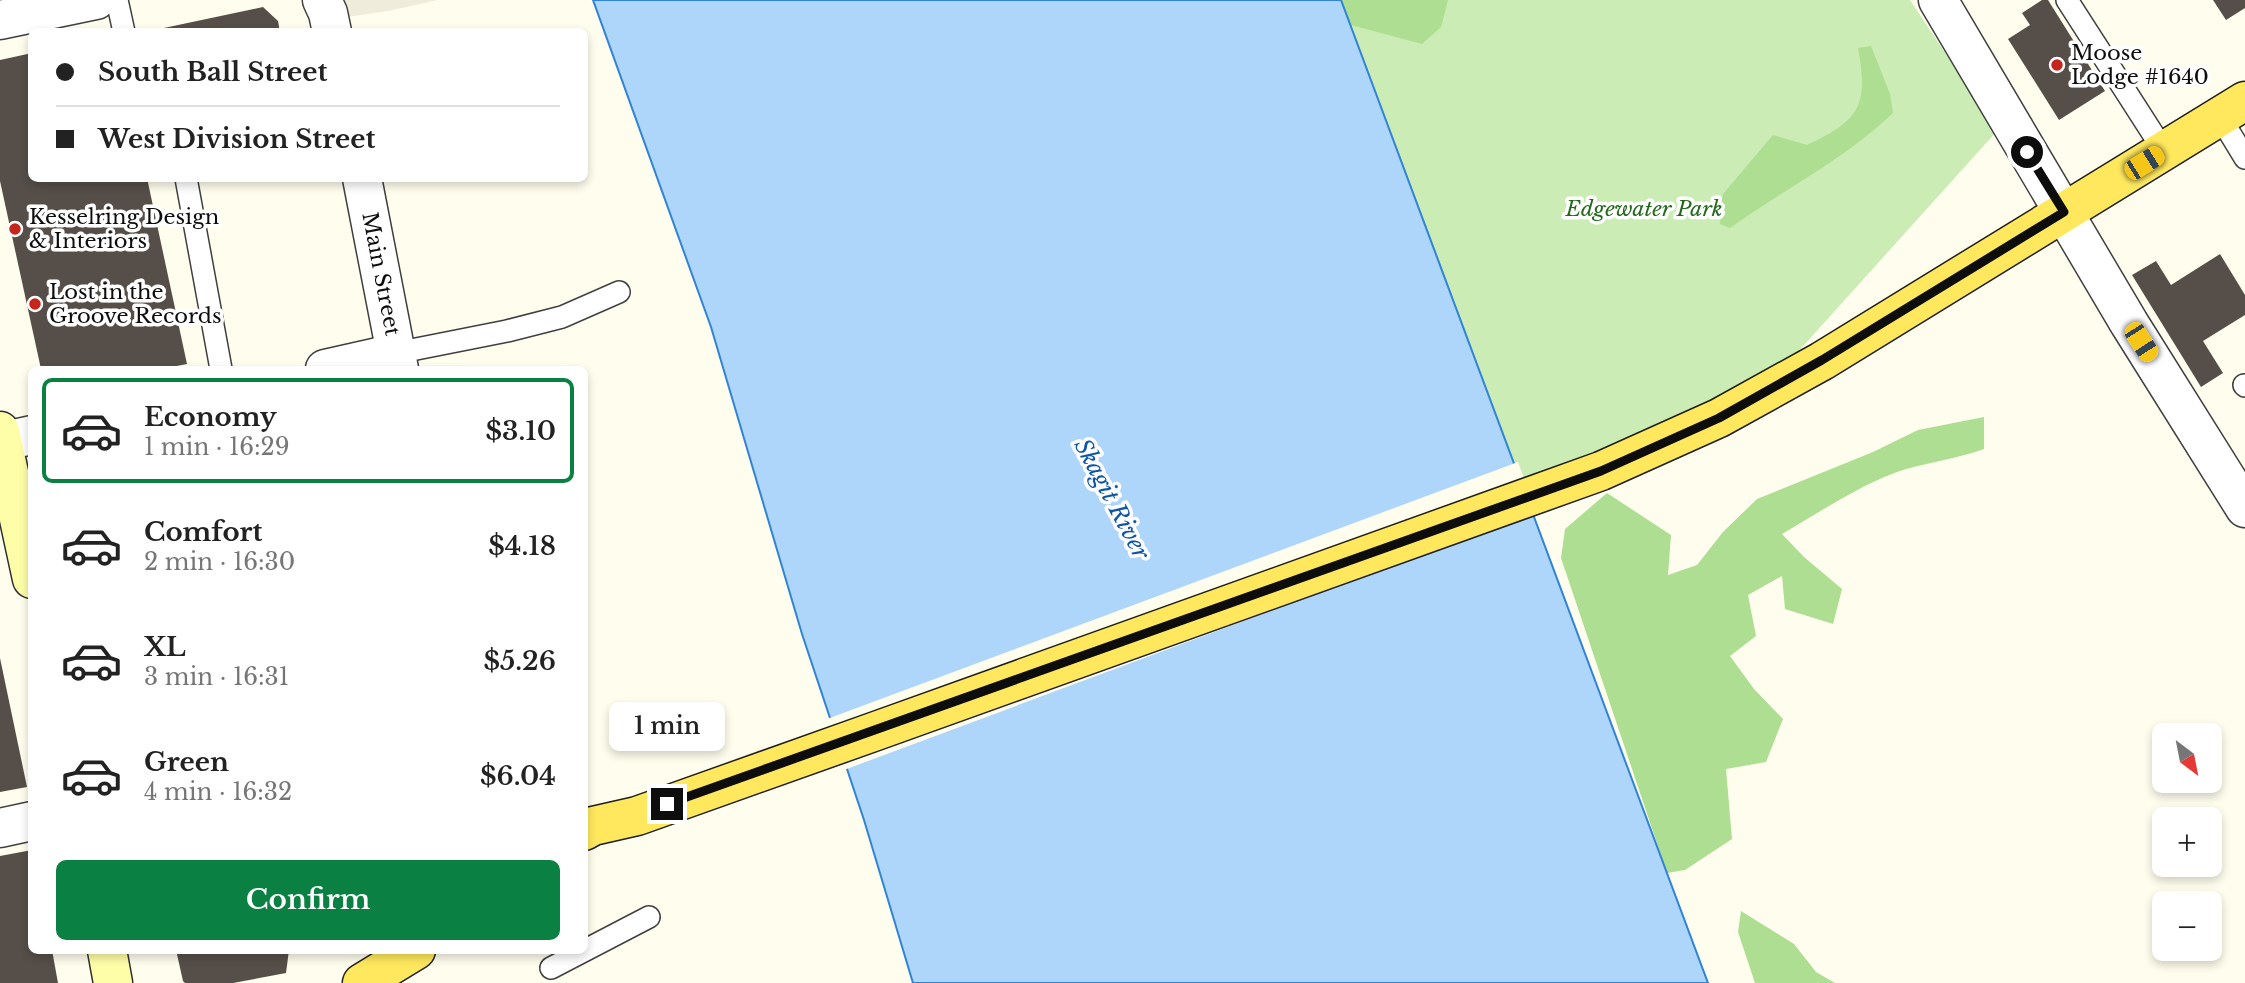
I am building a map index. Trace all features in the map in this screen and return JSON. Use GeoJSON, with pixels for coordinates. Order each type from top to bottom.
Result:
{"type":"FeatureCollection","features":[{"type":"Feature","properties":{"kind":"main road"},"geometry":{"type":"LineString","coordinates":[[588,829],[652,810],[1590,475],[1719,418],[1822,360],[2233,109]]}},
{"type":"Feature","properties":{"kind":"main road"},"geometry":{"type":"LineString","coordinates":[[588,855],[652,810]]}},
{"type":"Feature","properties":{"kind":"main road"},"geometry":{"type":"LineString","coordinates":[[362,983],[409,954]]}},
{"type":"Feature","properties":{"kind":"street"},"geometry":{"type":"LineString","coordinates":[[0,20],[96,0]]}},
{"type":"Feature","properties":{"kind":"street"},"geometry":{"type":"LineString","coordinates":[[322,0],[331,28]]}},
{"type":"Feature","properties":{"kind":"street"},"geometry":{"type":"LineString","coordinates":[[1938,0],[2129,323],[2245,508]]}},
{"type":"Feature","properties":{"kind":"street","name":"Main Street"},"geometry":{"type":"LineString","coordinates":[[363,182],[397,361]]}},
{"type":"Feature","properties":{"kind":"street"},"geometry":{"type":"LineString","coordinates":[[352,366],[397,361]]}},
{"type":"Feature","properties":{"kind":"street"},"geometry":{"type":"LineString","coordinates":[[8,437],[28,555]]}},
{"type":"Feature","properties":{"kind":"street"},"geometry":{"type":"LineString","coordinates":[[0,828],[28,822]]}},
{"type":"Feature","properties":{"kind":"street"},"geometry":{"type":"LineString","coordinates":[[108,954],[113,983]]}},
{"type":"Feature","properties":{"kind":"lane"},"geometry":{"type":"LineString","coordinates":[[117,0],[123,28]]}},
{"type":"Feature","properties":{"kind":"lane"},"geometry":{"type":"LineString","coordinates":[[2067,0],[2164,151]]}},
{"type":"Feature","properties":{"kind":"lane"},"geometry":{"type":"LineString","coordinates":[[2233,109],[2245,158]]}},
{"type":"Feature","properties":{"kind":"lane"},"geometry":{"type":"LineString","coordinates":[[187,182],[219,366]]}},
{"type":"Feature","properties":{"kind":"lane"},"geometry":{"type":"LineString","coordinates":[[397,361],[551,320],[619,292]]}},
{"type":"Feature","properties":{"kind":"lane"},"geometry":{"type":"LineString","coordinates":[[588,949],[649,917]]}},
{"type":"Feature","properties":{"kind":"lane"},"geometry":{"type":"LineString","coordinates":[[551,968],[578,954]]}},
{"type":"Feature","properties":{"kind":"green space","name":"Edgewater Park"},"geometry":{"type":"Polygon","coordinates":[[[1341,0],[1910,0],[1997,131],[1759,395],[1529,502],[1341,0]]]}},
{"type":"Feature","properties":{"kind":"green space"},"geometry":{"type":"Polygon","coordinates":[[[1341,0],[1448,0],[1441,27],[1422,44],[1351,25],[1341,0]]]}},
{"type":"Feature","properties":{"kind":"green space"},"geometry":{"type":"Polygon","coordinates":[[[1871,46],[1890,94],[1893,113],[1834,160],[1730,228],[1720,224],[1723,194],[1773,135],[1807,145],[1849,119],[1856,109],[1862,85],[1858,48],[1871,46]]]}},
{"type":"Feature","properties":{"kind":"green space"},"geometry":{"type":"Polygon","coordinates":[[[1984,417],[1984,449],[1890,475],[1842,498],[1782,534],[1842,589],[1833,624],[1785,609],[1782,576],[1748,595],[1756,636],[1730,656],[1754,689],[1783,719],[1766,762],[1726,769],[1732,839],[1685,870],[1667,873],[1561,558],[1565,529],[1607,493],[1671,535],[1668,575],[1697,565],[1723,532],[1757,499],[1873,452],[1918,430],[1984,417]]]}},
{"type":"Feature","properties":{"kind":"green space"},"geometry":{"type":"Polygon","coordinates":[[[1741,911],[1794,944],[1816,972],[1835,983],[1755,983],[1738,932],[1741,911]]]}},
{"type":"Feature","properties":{"kind":"shaded area"},"geometry":{"type":"Polygon","coordinates":[[[332,0],[438,0],[339,18],[332,0]]]}},
{"type":"Feature","properties":{"kind":"water","name":"Skagit River"},"geometry":{"type":"Polygon","coordinates":[[[593,0],[1341,0],[1708,983],[913,983],[864,820],[802,634],[711,327],[593,0]]]}},
{"type":"Feature","properties":{"kind":"pier"},"geometry":{"type":"Polygon","coordinates":[[[1518,462],[1536,512],[844,770],[827,719],[1518,462]]]}},
{"type":"Feature","properties":{"kind":"building","name":"Moose Lodge #1640"},"geometry":{"type":"Polygon","coordinates":[[[2042,0],[2048,0],[2105,91],[2059,120],[2008,39],[2030,25],[2022,13],[2042,0]]]}},
{"type":"Feature","properties":{"kind":"building"},"geometry":{"type":"Polygon","coordinates":[[[2213,0],[2245,0],[2245,8],[2226,20],[2213,0]]]}},
{"type":"Feature","properties":{"kind":"building"},"geometry":{"type":"Polygon","coordinates":[[[263,7],[278,21],[279,28],[164,28],[263,7]]]}},
{"type":"Feature","properties":{"kind":"building"},"geometry":{"type":"Polygon","coordinates":[[[28,54],[28,182],[148,182],[187,364],[40,366],[0,181],[0,60],[28,54]]]}},
{"type":"Feature","properties":{"kind":"building"},"geometry":{"type":"Polygon","coordinates":[[[2220,254],[2245,295],[2245,315],[2203,341],[2223,373],[2201,387],[2132,275],[2156,261],[2171,285],[2220,254]]]}},
{"type":"Feature","properties":{"kind":"building"},"geometry":{"type":"Polygon","coordinates":[[[0,658],[27,787],[0,792],[0,658]]]}},
{"type":"Feature","properties":{"kind":"building"},"geometry":{"type":"Polygon","coordinates":[[[28,851],[28,954],[53,954],[58,983],[0,983],[0,856],[28,851]]]}},
{"type":"Feature","properties":{"kind":"building"},"geometry":{"type":"Polygon","coordinates":[[[177,954],[288,954],[286,973],[233,983],[183,981],[177,954]]]}},
{"type":"Feature","properties":{"kind":"place","name":"Moose Lodge #1640"},"geometry":{"type":"Point","coordinates":[2057,65]}},
{"type":"Feature","properties":{"kind":"place","name":"Kesselring Design & Interiors"},"geometry":{"type":"Point","coordinates":[15,229]}},
{"type":"Feature","properties":{"kind":"place","name":"Lost in the Groove Records"},"geometry":{"type":"Point","coordinates":[35,304]}},
{"type":"Feature","properties":{"kind":"route"},"geometry":{"type":"LineString","coordinates":[[667,804],[1601,471],[1719,418],[1822,360],[2064,212],[2027,152]]}}]}
